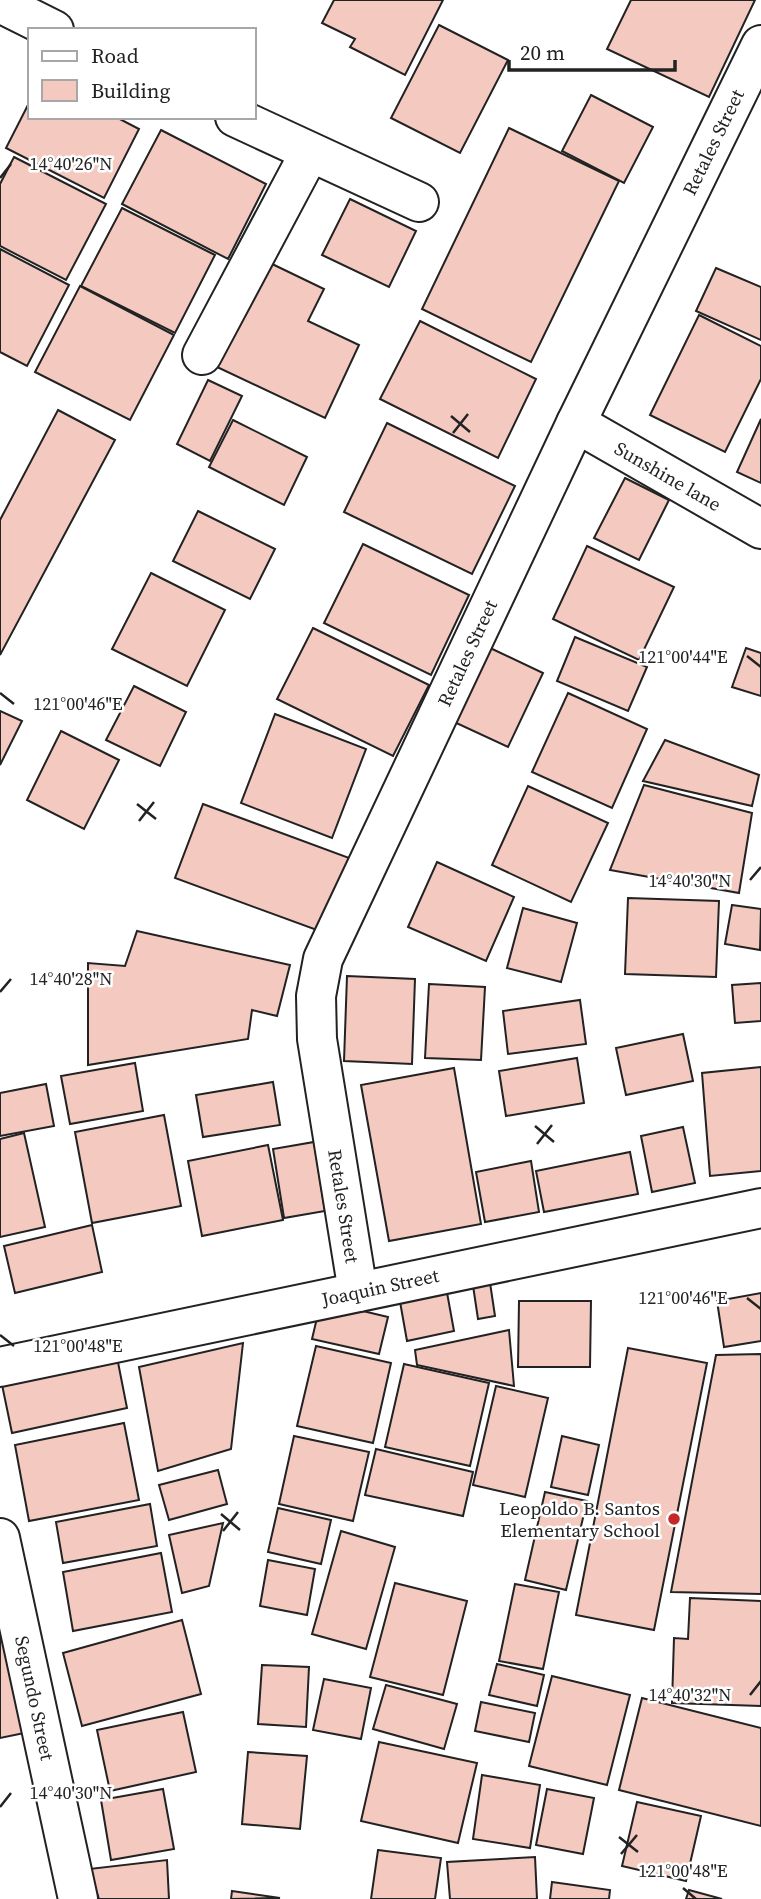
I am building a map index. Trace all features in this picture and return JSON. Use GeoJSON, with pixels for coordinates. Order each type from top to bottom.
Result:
{"type":"FeatureCollection","features":[{"type":"Feature","properties":{"kind":"street"},"geometry":{"type":"LineString","coordinates":[[0,3],[50,28]]}},
{"type":"Feature","properties":{"kind":"street","name":"Retales Street"},"geometry":{"type":"LineString","coordinates":[[358,1292],[317,1039],[316,996],[323,959],[576,423],[761,45]]}},
{"type":"Feature","properties":{"kind":"street"},"geometry":{"type":"LineString","coordinates":[[238,119],[309,154],[419,202]]}},
{"type":"Feature","properties":{"kind":"street"},"geometry":{"type":"LineString","coordinates":[[202,355],[309,154]]}},
{"type":"Feature","properties":{"kind":"street","name":"Sunshine lane"},"geometry":{"type":"LineString","coordinates":[[576,423],[761,529]]}},
{"type":"Feature","properties":{"kind":"street","name":"Joaquin Street"},"geometry":{"type":"LineString","coordinates":[[0,1367],[761,1208]]}},
{"type":"Feature","properties":{"kind":"street","name":"Segundo Street"},"geometry":{"type":"LineString","coordinates":[[0,1538],[78,1899]]}},
{"type":"Feature","properties":{"kind":"building"},"geometry":{"type":"Polygon","coordinates":[[[334,0],[443,0],[405,75],[350,47],[355,39],[322,23],[334,0]]]}},
{"type":"Feature","properties":{"kind":"building"},"geometry":{"type":"Polygon","coordinates":[[[631,0],[755,0],[709,97],[607,49],[631,0]]]}},
{"type":"Feature","properties":{"kind":"building"},"geometry":{"type":"Polygon","coordinates":[[[439,25],[508,60],[460,153],[391,118],[439,25]]]}},
{"type":"Feature","properties":{"kind":"building"},"geometry":{"type":"Polygon","coordinates":[[[591,95],[653,127],[624,183],[562,151],[591,95]]]}},
{"type":"Feature","properties":{"kind":"building"},"geometry":{"type":"Polygon","coordinates":[[[28,105],[28,119],[120,119],[139,129],[104,198],[6,148],[28,105]]]}},
{"type":"Feature","properties":{"kind":"building"},"geometry":{"type":"Polygon","coordinates":[[[509,128],[619,181],[531,362],[422,309],[509,128]]]}},
{"type":"Feature","properties":{"kind":"building"},"geometry":{"type":"Polygon","coordinates":[[[161,130],[266,184],[228,259],[122,204],[161,130]]]}},
{"type":"Feature","properties":{"kind":"building"},"geometry":{"type":"Polygon","coordinates":[[[14,157],[106,204],[66,280],[0,246],[0,184],[14,157]]]}},
{"type":"Feature","properties":{"kind":"building"},"geometry":{"type":"Polygon","coordinates":[[[350,199],[416,231],[389,287],[322,255],[350,199]]]}},
{"type":"Feature","properties":{"kind":"building"},"geometry":{"type":"Polygon","coordinates":[[[122,208],[215,255],[175,333],[81,286],[122,208]]]}},
{"type":"Feature","properties":{"kind":"building"},"geometry":{"type":"Polygon","coordinates":[[[0,249],[69,285],[27,366],[0,352],[0,249]]]}},
{"type":"Feature","properties":{"kind":"building"},"geometry":{"type":"Polygon","coordinates":[[[268,262],[324,289],[308,321],[359,345],[325,418],[217,367],[268,262]]]}},
{"type":"Feature","properties":{"kind":"building"},"geometry":{"type":"Polygon","coordinates":[[[716,268],[761,287],[761,340],[696,311],[716,268]]]}},
{"type":"Feature","properties":{"kind":"building"},"geometry":{"type":"Polygon","coordinates":[[[80,286],[174,335],[130,420],[35,372],[80,286]]]}},
{"type":"Feature","properties":{"kind":"building"},"geometry":{"type":"Polygon","coordinates":[[[699,315],[761,346],[761,379],[725,452],[650,415],[699,315]]]}},
{"type":"Feature","properties":{"kind":"building"},"geometry":{"type":"Polygon","coordinates":[[[420,321],[536,379],[498,458],[380,399],[420,321]]]}},
{"type":"Feature","properties":{"kind":"building"},"geometry":{"type":"Polygon","coordinates":[[[208,380],[242,396],[210,461],[177,444],[208,380]]]}},
{"type":"Feature","properties":{"kind":"building"},"geometry":{"type":"Polygon","coordinates":[[[58,410],[115,440],[0,655],[0,520],[58,410]]]}},
{"type":"Feature","properties":{"kind":"building"},"geometry":{"type":"Polygon","coordinates":[[[761,419],[761,483],[737,472],[761,419]]]}},
{"type":"Feature","properties":{"kind":"building"},"geometry":{"type":"Polygon","coordinates":[[[233,420],[307,457],[284,505],[209,467],[233,420]]]}},
{"type":"Feature","properties":{"kind":"building"},"geometry":{"type":"Polygon","coordinates":[[[387,423],[515,486],[472,574],[344,512],[387,423]]]}},
{"type":"Feature","properties":{"kind":"building"},"geometry":{"type":"Polygon","coordinates":[[[625,478],[669,500],[639,560],[594,538],[625,478]]]}},
{"type":"Feature","properties":{"kind":"building"},"geometry":{"type":"Polygon","coordinates":[[[198,511],[275,549],[250,599],[173,561],[198,511]]]}},
{"type":"Feature","properties":{"kind":"building"},"geometry":{"type":"Polygon","coordinates":[[[363,544],[469,595],[431,675],[324,623],[363,544]]]}},
{"type":"Feature","properties":{"kind":"building"},"geometry":{"type":"Polygon","coordinates":[[[587,546],[674,587],[639,660],[553,619],[587,546]]]}},
{"type":"Feature","properties":{"kind":"building"},"geometry":{"type":"Polygon","coordinates":[[[151,573],[225,610],[187,686],[112,649],[151,573]]]}},
{"type":"Feature","properties":{"kind":"building"},"geometry":{"type":"Polygon","coordinates":[[[313,628],[429,685],[393,756],[277,699],[313,628]]]}},
{"type":"Feature","properties":{"kind":"building"},"geometry":{"type":"Polygon","coordinates":[[[575,637],[647,667],[628,711],[557,681],[575,637]]]}},
{"type":"Feature","properties":{"kind":"building"},"geometry":{"type":"Polygon","coordinates":[[[488,647],[543,673],[508,747],[452,721],[488,647]]]}},
{"type":"Feature","properties":{"kind":"building"},"geometry":{"type":"Polygon","coordinates":[[[746,648],[761,653],[761,696],[732,687],[746,648]]]}},
{"type":"Feature","properties":{"kind":"building"},"geometry":{"type":"Polygon","coordinates":[[[134,686],[186,712],[160,766],[106,740],[134,686]]]}},
{"type":"Feature","properties":{"kind":"building"},"geometry":{"type":"Polygon","coordinates":[[[568,693],[647,729],[612,808],[532,772],[568,693]]]}},
{"type":"Feature","properties":{"kind":"building"},"geometry":{"type":"Polygon","coordinates":[[[0,711],[22,721],[0,765],[0,711]]]}},
{"type":"Feature","properties":{"kind":"building"},"geometry":{"type":"Polygon","coordinates":[[[275,714],[366,749],[332,838],[241,803],[275,714]]]}},
{"type":"Feature","properties":{"kind":"building"},"geometry":{"type":"Polygon","coordinates":[[[61,731],[119,760],[84,829],[27,800],[61,731]]]}},
{"type":"Feature","properties":{"kind":"building"},"geometry":{"type":"Polygon","coordinates":[[[665,740],[759,775],[752,806],[643,781],[665,740]]]}},
{"type":"Feature","properties":{"kind":"building"},"geometry":{"type":"Polygon","coordinates":[[[644,785],[752,813],[739,893],[610,870],[644,785]]]}},
{"type":"Feature","properties":{"kind":"building"},"geometry":{"type":"Polygon","coordinates":[[[528,786],[608,823],[571,902],[492,865],[528,786]]]}},
{"type":"Feature","properties":{"kind":"building"},"geometry":{"type":"Polygon","coordinates":[[[203,804],[352,859],[325,933],[175,878],[203,804]]]}},
{"type":"Feature","properties":{"kind":"building"},"geometry":{"type":"Polygon","coordinates":[[[437,862],[514,897],[486,961],[408,927],[437,862]]]}},
{"type":"Feature","properties":{"kind":"building"},"geometry":{"type":"Polygon","coordinates":[[[628,898],[719,901],[716,977],[625,974],[628,898]]]}},
{"type":"Feature","properties":{"kind":"building"},"geometry":{"type":"Polygon","coordinates":[[[732,905],[761,909],[760,950],[725,944],[732,905]]]}},
{"type":"Feature","properties":{"kind":"building"},"geometry":{"type":"Polygon","coordinates":[[[523,908],[577,923],[561,982],[507,968],[523,908]]]}},
{"type":"Feature","properties":{"kind":"building"},"geometry":{"type":"Polygon","coordinates":[[[137,931],[290,965],[277,1016],[252,1010],[248,1039],[88,1065],[88,963],[125,966],[137,931]]]}},
{"type":"Feature","properties":{"kind":"building"},"geometry":{"type":"Polygon","coordinates":[[[347,976],[415,979],[412,1064],[344,1061],[347,976]]]}},
{"type":"Feature","properties":{"kind":"building"},"geometry":{"type":"Polygon","coordinates":[[[761,983],[761,1021],[735,1023],[732,985],[761,983]]]}},
{"type":"Feature","properties":{"kind":"building"},"geometry":{"type":"Polygon","coordinates":[[[429,984],[485,987],[481,1060],[425,1058],[429,984]]]}},
{"type":"Feature","properties":{"kind":"building"},"geometry":{"type":"Polygon","coordinates":[[[580,1000],[586,1044],[508,1054],[503,1011],[580,1000]]]}},
{"type":"Feature","properties":{"kind":"building"},"geometry":{"type":"Polygon","coordinates":[[[683,1034],[693,1081],[626,1095],[616,1048],[683,1034]]]}},
{"type":"Feature","properties":{"kind":"building"},"geometry":{"type":"Polygon","coordinates":[[[577,1058],[584,1103],[506,1116],[499,1071],[577,1058]]]}},
{"type":"Feature","properties":{"kind":"building"},"geometry":{"type":"Polygon","coordinates":[[[135,1063],[143,1111],[70,1124],[61,1076],[135,1063]]]}},
{"type":"Feature","properties":{"kind":"building"},"geometry":{"type":"Polygon","coordinates":[[[761,1067],[761,1171],[710,1176],[702,1073],[761,1067]]]}},
{"type":"Feature","properties":{"kind":"building"},"geometry":{"type":"Polygon","coordinates":[[[454,1068],[481,1224],[389,1241],[361,1085],[454,1068]]]}},
{"type":"Feature","properties":{"kind":"building"},"geometry":{"type":"Polygon","coordinates":[[[273,1082],[280,1125],[203,1137],[196,1095],[273,1082]]]}},
{"type":"Feature","properties":{"kind":"building"},"geometry":{"type":"Polygon","coordinates":[[[46,1084],[54,1126],[0,1136],[0,1093],[46,1084]]]}},
{"type":"Feature","properties":{"kind":"building"},"geometry":{"type":"Polygon","coordinates":[[[164,1115],[181,1206],[92,1223],[75,1132],[164,1115]]]}},
{"type":"Feature","properties":{"kind":"building"},"geometry":{"type":"Polygon","coordinates":[[[683,1127],[695,1183],[652,1192],[641,1136],[683,1127]]]}},
{"type":"Feature","properties":{"kind":"building"},"geometry":{"type":"Polygon","coordinates":[[[24,1133],[45,1227],[0,1237],[0,1139],[24,1133]]]}},
{"type":"Feature","properties":{"kind":"building"},"geometry":{"type":"Polygon","coordinates":[[[314,1142],[325,1211],[284,1218],[273,1149],[314,1142]]]}},
{"type":"Feature","properties":{"kind":"building"},"geometry":{"type":"Polygon","coordinates":[[[268,1145],[283,1220],[202,1236],[188,1161],[268,1145]]]}},
{"type":"Feature","properties":{"kind":"building"},"geometry":{"type":"Polygon","coordinates":[[[630,1152],[638,1194],[544,1212],[536,1171],[630,1152]]]}},
{"type":"Feature","properties":{"kind":"building"},"geometry":{"type":"Polygon","coordinates":[[[531,1161],[539,1212],[485,1222],[476,1172],[531,1161]]]}},
{"type":"Feature","properties":{"kind":"building"},"geometry":{"type":"Polygon","coordinates":[[[92,1225],[102,1272],[15,1293],[4,1246],[92,1225]]]}},
{"type":"Feature","properties":{"kind":"building"},"geometry":{"type":"Polygon","coordinates":[[[489,1276],[495,1316],[478,1319],[472,1279],[489,1276]]]}},
{"type":"Feature","properties":{"kind":"building"},"geometry":{"type":"Polygon","coordinates":[[[446,1287],[454,1331],[407,1341],[399,1296],[446,1287]]]}},
{"type":"Feature","properties":{"kind":"building"},"geometry":{"type":"Polygon","coordinates":[[[761,1293],[761,1341],[724,1347],[717,1301],[761,1293]]]}},
{"type":"Feature","properties":{"kind":"building"},"geometry":{"type":"Polygon","coordinates":[[[321,1301],[388,1317],[379,1354],[312,1339],[321,1301]]]}},
{"type":"Feature","properties":{"kind":"building"},"geometry":{"type":"Polygon","coordinates":[[[519,1301],[591,1301],[590,1367],[518,1367],[519,1301]]]}},
{"type":"Feature","properties":{"kind":"building"},"geometry":{"type":"Polygon","coordinates":[[[509,1330],[514,1386],[417,1365],[415,1350],[509,1330]]]}},
{"type":"Feature","properties":{"kind":"building"},"geometry":{"type":"Polygon","coordinates":[[[243,1343],[231,1449],[158,1471],[139,1367],[243,1343]]]}},
{"type":"Feature","properties":{"kind":"building"},"geometry":{"type":"Polygon","coordinates":[[[316,1346],[391,1363],[373,1443],[297,1426],[316,1346]]]}},
{"type":"Feature","properties":{"kind":"building"},"geometry":{"type":"Polygon","coordinates":[[[115,1347],[127,1408],[12,1433],[0,1375],[115,1347]]]}},
{"type":"Feature","properties":{"kind":"building"},"geometry":{"type":"Polygon","coordinates":[[[628,1348],[707,1363],[654,1630],[576,1615],[628,1348]]]}},
{"type":"Feature","properties":{"kind":"building"},"geometry":{"type":"Polygon","coordinates":[[[761,1354],[761,1594],[671,1592],[716,1355],[761,1354]]]}},
{"type":"Feature","properties":{"kind":"building"},"geometry":{"type":"Polygon","coordinates":[[[404,1364],[489,1383],[470,1466],[385,1447],[404,1364]]]}},
{"type":"Feature","properties":{"kind":"building"},"geometry":{"type":"Polygon","coordinates":[[[496,1386],[548,1398],[525,1497],[473,1485],[496,1386]]]}},
{"type":"Feature","properties":{"kind":"building"},"geometry":{"type":"Polygon","coordinates":[[[124,1423],[139,1500],[29,1521],[15,1445],[124,1423]]]}},
{"type":"Feature","properties":{"kind":"building"},"geometry":{"type":"Polygon","coordinates":[[[294,1436],[369,1452],[353,1521],[279,1504],[294,1436]]]}},
{"type":"Feature","properties":{"kind":"building"},"geometry":{"type":"Polygon","coordinates":[[[562,1436],[599,1445],[588,1495],[551,1487],[562,1436]]]}},
{"type":"Feature","properties":{"kind":"building"},"geometry":{"type":"Polygon","coordinates":[[[376,1449],[473,1472],[463,1516],[365,1495],[376,1449]]]}},
{"type":"Feature","properties":{"kind":"building"},"geometry":{"type":"Polygon","coordinates":[[[218,1470],[227,1504],[169,1520],[159,1485],[218,1470]]]}},
{"type":"Feature","properties":{"kind":"building"},"geometry":{"type":"Polygon","coordinates":[[[545,1492],[587,1501],[566,1590],[525,1580],[545,1492]]]}},
{"type":"Feature","properties":{"kind":"building"},"geometry":{"type":"Polygon","coordinates":[[[150,1504],[157,1546],[63,1563],[56,1522],[150,1504]]]}},
{"type":"Feature","properties":{"kind":"building"},"geometry":{"type":"Polygon","coordinates":[[[278,1508],[331,1520],[321,1564],[268,1552],[278,1508]]]}},
{"type":"Feature","properties":{"kind":"building"},"geometry":{"type":"Polygon","coordinates":[[[223,1523],[209,1586],[182,1593],[169,1535],[223,1523]]]}},
{"type":"Feature","properties":{"kind":"building"},"geometry":{"type":"Polygon","coordinates":[[[341,1531],[395,1547],[366,1649],[312,1634],[341,1531]]]}},
{"type":"Feature","properties":{"kind":"building"},"geometry":{"type":"Polygon","coordinates":[[[161,1553],[172,1612],[73,1631],[63,1572],[161,1553]]]}},
{"type":"Feature","properties":{"kind":"building"},"geometry":{"type":"Polygon","coordinates":[[[268,1560],[315,1569],[307,1615],[260,1606],[268,1560]]]}},
{"type":"Feature","properties":{"kind":"building"},"geometry":{"type":"Polygon","coordinates":[[[395,1583],[467,1601],[443,1695],[370,1677],[395,1583]]]}},
{"type":"Feature","properties":{"kind":"building"},"geometry":{"type":"Polygon","coordinates":[[[515,1584],[559,1592],[543,1669],[499,1661],[515,1584]]]}},
{"type":"Feature","properties":{"kind":"building"},"geometry":{"type":"Polygon","coordinates":[[[690,1598],[761,1601],[761,1706],[672,1703],[674,1638],[688,1639],[690,1598]]]}},
{"type":"Feature","properties":{"kind":"building"},"geometry":{"type":"Polygon","coordinates":[[[182,1620],[201,1694],[82,1726],[63,1653],[182,1620]]]}},
{"type":"Feature","properties":{"kind":"building"},"geometry":{"type":"Polygon","coordinates":[[[0,1622],[34,1731],[0,1738],[0,1622]]]}},
{"type":"Feature","properties":{"kind":"building"},"geometry":{"type":"Polygon","coordinates":[[[497,1664],[544,1675],[537,1706],[489,1695],[497,1664]]]}},
{"type":"Feature","properties":{"kind":"building"},"geometry":{"type":"Polygon","coordinates":[[[262,1665],[309,1667],[306,1727],[258,1724],[262,1665]]]}},
{"type":"Feature","properties":{"kind":"building"},"geometry":{"type":"Polygon","coordinates":[[[552,1676],[630,1695],[607,1785],[529,1766],[552,1676]]]}},
{"type":"Feature","properties":{"kind":"building"},"geometry":{"type":"Polygon","coordinates":[[[324,1679],[371,1688],[361,1739],[313,1730],[324,1679]]]}},
{"type":"Feature","properties":{"kind":"building"},"geometry":{"type":"Polygon","coordinates":[[[386,1685],[457,1704],[444,1749],[373,1729],[386,1685]]]}},
{"type":"Feature","properties":{"kind":"building"},"geometry":{"type":"Polygon","coordinates":[[[642,1698],[761,1728],[761,1826],[619,1790],[642,1698]]]}},
{"type":"Feature","properties":{"kind":"building"},"geometry":{"type":"Polygon","coordinates":[[[481,1702],[535,1713],[529,1742],[475,1731],[481,1702]]]}},
{"type":"Feature","properties":{"kind":"building"},"geometry":{"type":"Polygon","coordinates":[[[183,1712],[196,1772],[110,1791],[97,1730],[183,1712]]]}},
{"type":"Feature","properties":{"kind":"building"},"geometry":{"type":"Polygon","coordinates":[[[379,1742],[477,1763],[458,1843],[361,1821],[379,1742]]]}},
{"type":"Feature","properties":{"kind":"building"},"geometry":{"type":"Polygon","coordinates":[[[248,1752],[307,1756],[300,1829],[242,1824],[248,1752]]]}},
{"type":"Feature","properties":{"kind":"building"},"geometry":{"type":"Polygon","coordinates":[[[482,1775],[540,1785],[530,1848],[473,1839],[482,1775]]]}},
{"type":"Feature","properties":{"kind":"building"},"geometry":{"type":"Polygon","coordinates":[[[163,1789],[174,1849],[111,1860],[101,1800],[163,1789]]]}},
{"type":"Feature","properties":{"kind":"building"},"geometry":{"type":"Polygon","coordinates":[[[547,1789],[594,1798],[583,1854],[536,1845],[547,1789]]]}},
{"type":"Feature","properties":{"kind":"building"},"geometry":{"type":"Polygon","coordinates":[[[637,1802],[701,1816],[686,1881],[622,1866],[637,1802]]]}},
{"type":"Feature","properties":{"kind":"building"},"geometry":{"type":"Polygon","coordinates":[[[378,1850],[441,1858],[435,1899],[371,1899],[378,1850]]]}},
{"type":"Feature","properties":{"kind":"building"},"geometry":{"type":"Polygon","coordinates":[[[535,1857],[537,1899],[450,1899],[447,1862],[535,1857]]]}},
{"type":"Feature","properties":{"kind":"building"},"geometry":{"type":"Polygon","coordinates":[[[167,1860],[169,1899],[99,1899],[89,1869],[167,1860]]]}},
{"type":"Feature","properties":{"kind":"building"},"geometry":{"type":"Polygon","coordinates":[[[552,1882],[610,1890],[609,1899],[550,1899],[552,1882]]]}},
{"type":"Feature","properties":{"kind":"building"},"geometry":{"type":"Polygon","coordinates":[[[689,1890],[722,1899],[686,1899],[689,1890]]]}},
{"type":"Feature","properties":{"kind":"building"},"geometry":{"type":"Polygon","coordinates":[[[232,1891],[280,1898],[231,1899],[232,1891]]]}},
{"type":"Feature","properties":{"kind":"place","name":"Leopoldo B. Santos Elementary School"},"geometry":{"type":"Point","coordinates":[674,1519]}}]}
